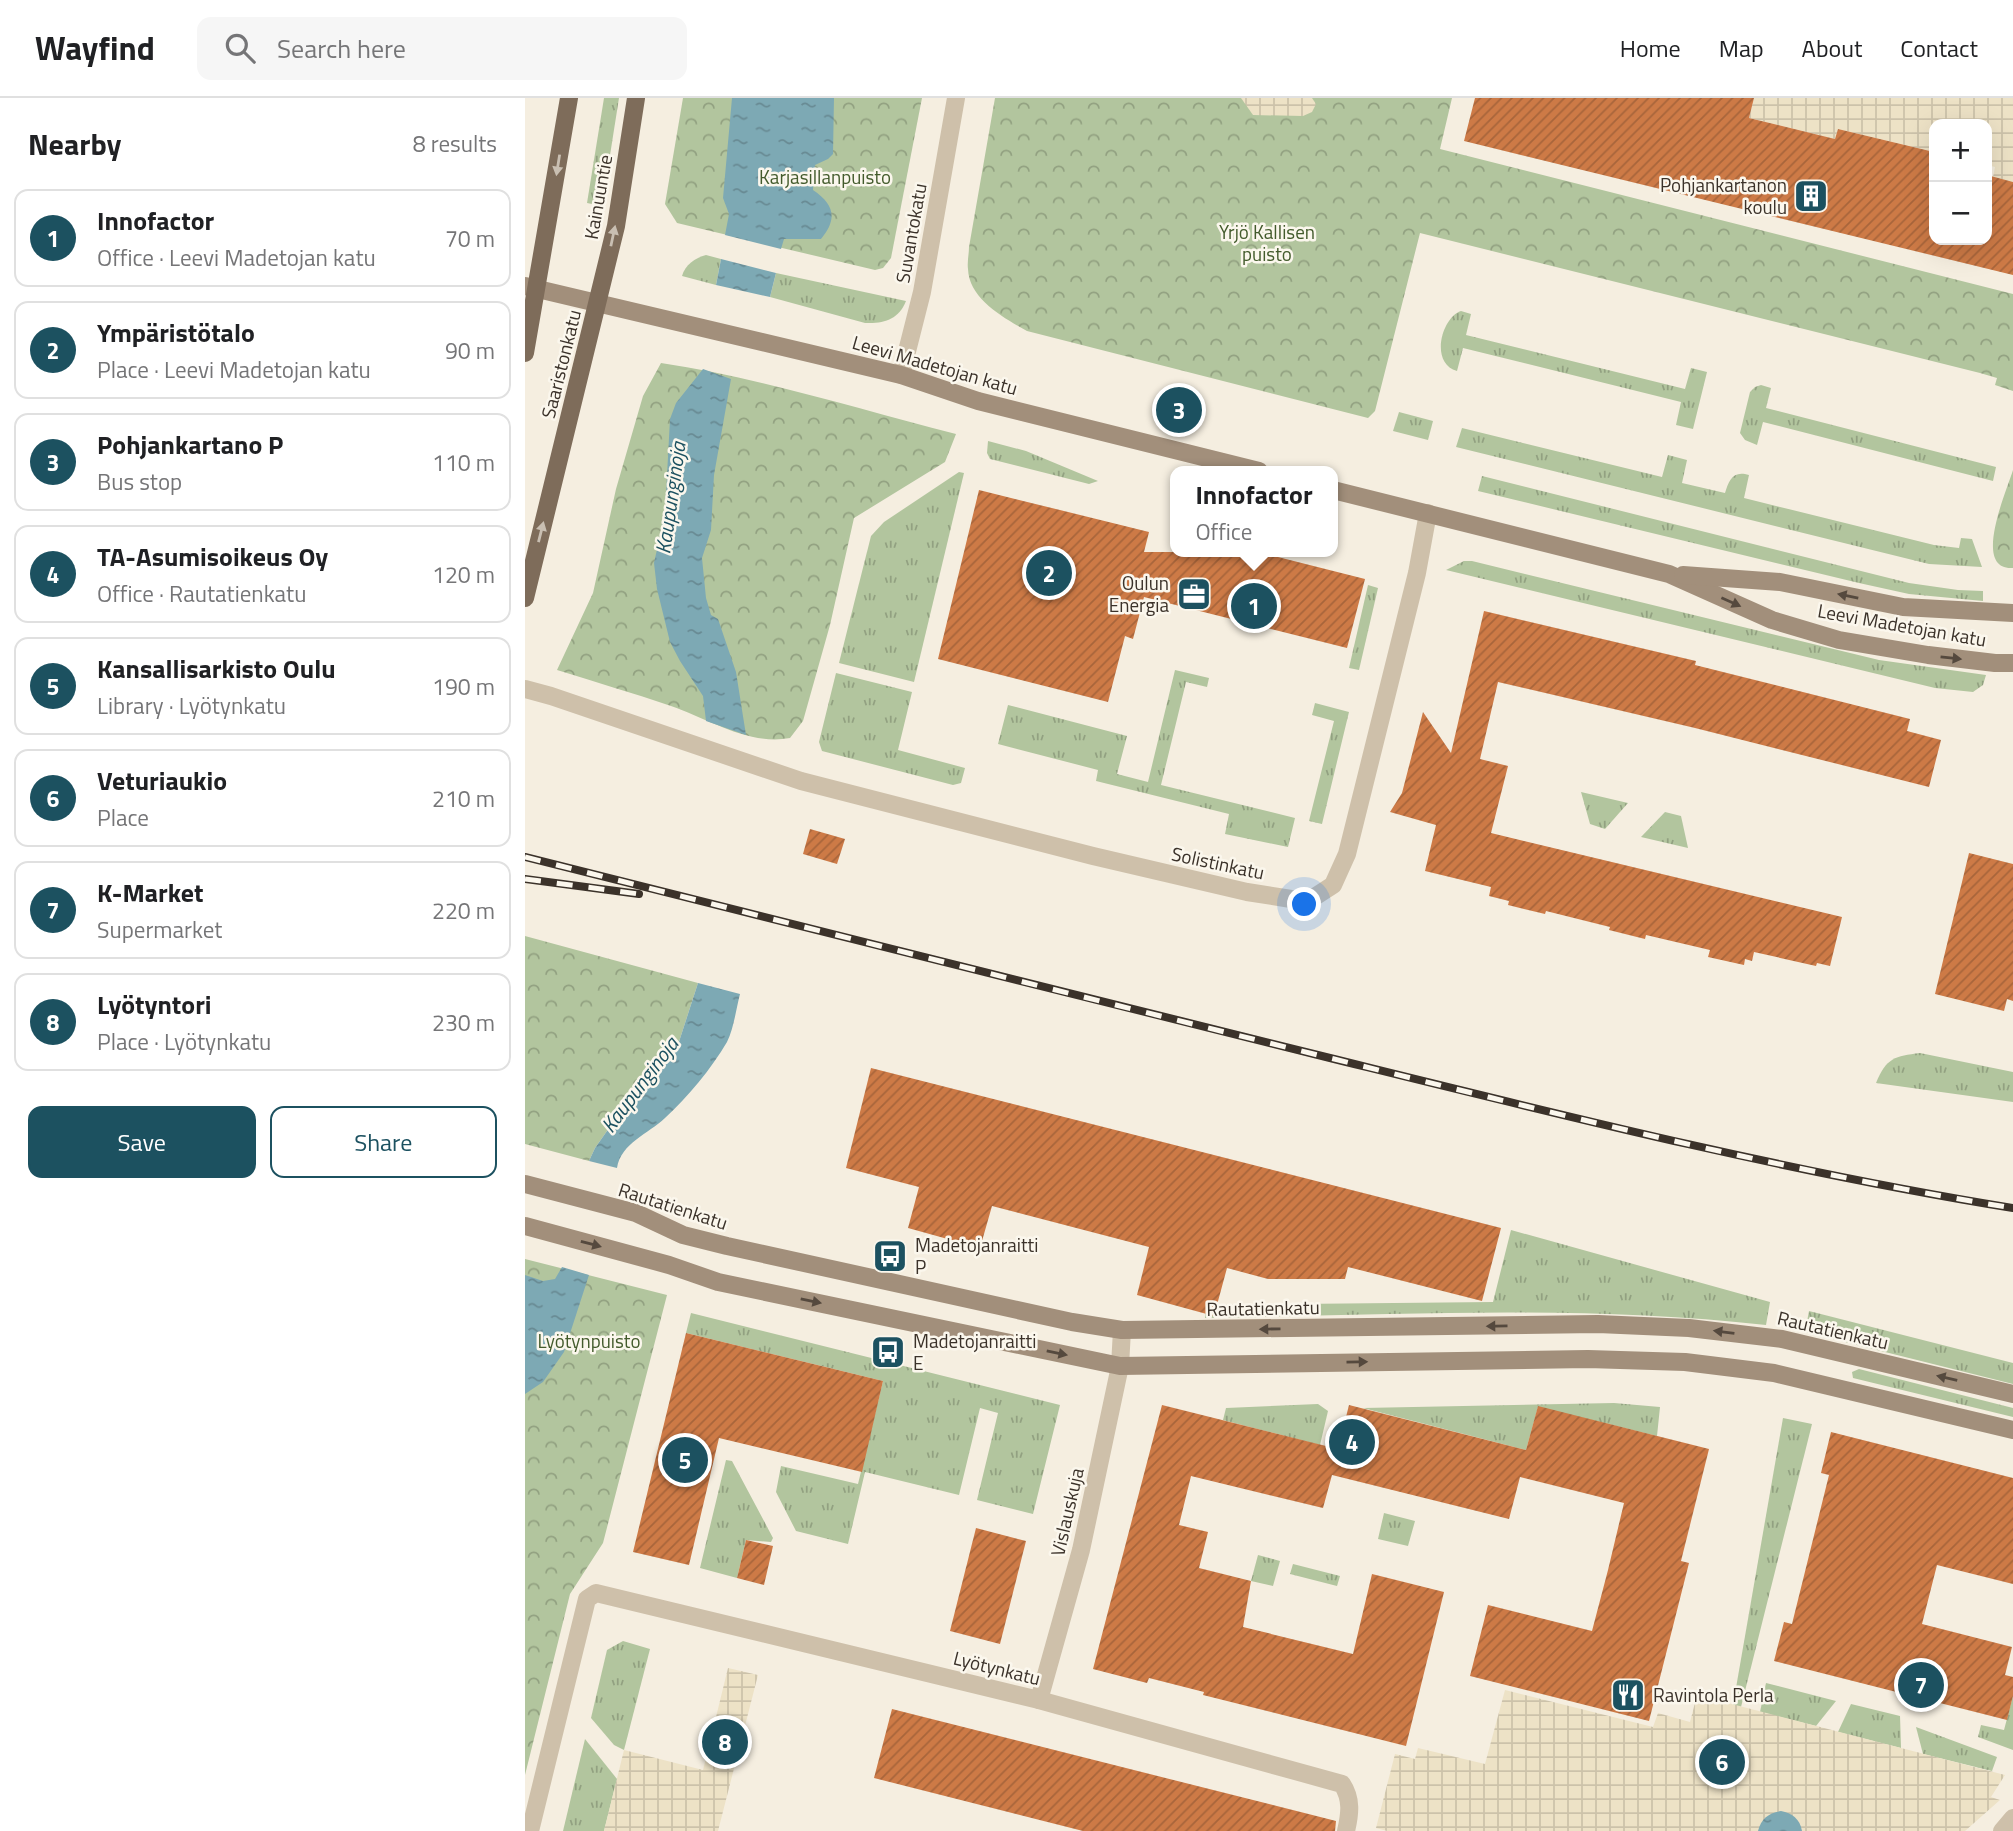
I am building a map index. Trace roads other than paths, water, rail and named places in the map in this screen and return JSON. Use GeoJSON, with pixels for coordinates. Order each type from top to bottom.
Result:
{"type":"FeatureCollection","features":[{"type":"Feature","properties":{"kind":"main road"},"geometry":{"type":"LineString","coordinates":[[531,287],[569,98]]}},
{"type":"Feature","properties":{"kind":"main road","name":"Kainuuntie"},"geometry":{"type":"LineString","coordinates":[[598,302],[616,226],[636,98]]}},
{"type":"Feature","properties":{"kind":"main road","name":"Leevi Madetojan katu"},"geometry":{"type":"LineString","coordinates":[[531,287],[901,374],[978,401],[1239,466]]}},
{"type":"Feature","properties":{"kind":"main road","name":"Saaristonkatu"},"geometry":{"type":"LineString","coordinates":[[525,353],[531,287]]}},
{"type":"Feature","properties":{"kind":"main road","name":"Saaristonkatu"},"geometry":{"type":"LineString","coordinates":[[525,598],[598,302]]}},
{"type":"Feature","properties":{"kind":"main road","name":"Leevi Madetojan katu"},"geometry":{"type":"LineString","coordinates":[[1338,491],[1669,574],[1772,620],[1839,640],[1928,656],[2013,663]]}},
{"type":"Feature","properties":{"kind":"main road","name":"Leevi Madetojan katu"},"geometry":{"type":"LineString","coordinates":[[1669,574],[1780,582],[1903,607],[2013,613]]}},
{"type":"Feature","properties":{"kind":"main road","name":"Rautatienkatu"},"geometry":{"type":"LineString","coordinates":[[525,1184],[636,1213],[684,1235],[727,1246],[1059,1320],[1122,1330],[1598,1324],[1689,1328],[1782,1339],[2013,1394]]}},
{"type":"Feature","properties":{"kind":"main road"},"geometry":{"type":"LineString","coordinates":[[525,1226],[669,1265],[718,1282],[1120,1366],[1588,1359],[1685,1362],[1774,1373],[2013,1430]]}},
{"type":"Feature","properties":{"kind":"street","name":"Suvantokatu"},"geometry":{"type":"LineString","coordinates":[[901,374],[922,292],[956,98]]}},
{"type":"Feature","properties":{"kind":"street","name":"Solistinkatu"},"geometry":{"type":"LineString","coordinates":[[525,689],[801,781],[1093,856],[1247,892],[1290,900],[1306,900],[1333,885],[1347,854],[1417,573],[1428,513]]}},
{"type":"Feature","properties":{"kind":"street","name":"Vislauskuja"},"geometry":{"type":"LineString","coordinates":[[1039,1700],[1081,1550],[1120,1366],[1122,1330]]}},
{"type":"Feature","properties":{"kind":"street","name":"Lyötynkatu"},"geometry":{"type":"LineString","coordinates":[[530,1831],[587,1598],[596,1593],[1039,1700],[1342,1784],[1349,1795],[1350,1816],[1346,1831]]}},
{"type":"Feature","properties":{"kind":"street"},"geometry":{"type":"LineString","coordinates":[[2002,1831],[2013,1818]]}},
{"type":"Feature","properties":{"kind":"water"},"geometry":{"type":"Polygon","coordinates":[[[732,98],[834,98],[833,154],[815,165],[813,190],[825,201],[831,212],[830,225],[821,239],[784,239],[781,249],[725,235],[729,214],[723,198],[732,98]]]}},
{"type":"Feature","properties":{"kind":"water"},"geometry":{"type":"Polygon","coordinates":[[[721,259],[776,273],[770,297],[716,285],[721,259]]]}},
{"type":"Feature","properties":{"kind":"water","name":"Kaupunginoja"},"geometry":{"type":"Polygon","coordinates":[[[703,369],[731,379],[714,475],[711,530],[702,558],[706,598],[711,615],[718,619],[736,672],[746,735],[706,721],[703,696],[670,642],[657,589],[654,563],[665,513],[670,419],[676,403],[703,369]]]}},
{"type":"Feature","properties":{"kind":"water"},"geometry":{"type":"Polygon","coordinates":[[[698,983],[740,994],[727,1042],[682,1101],[665,1118],[629,1145],[617,1168],[589,1161],[614,1121],[631,1105],[676,1051],[698,983]]]}},
{"type":"Feature","properties":{"kind":"water"},"geometry":{"type":"Polygon","coordinates":[[[562,1267],[589,1275],[564,1352],[543,1382],[525,1394],[525,1275],[543,1281],[555,1279],[562,1267]]]}},
{"type":"Feature","properties":{"kind":"water"},"geometry":{"type":"Polygon","coordinates":[[[1781,1811],[1795,1817],[1802,1831],[1758,1831],[1766,1817],[1781,1811]]]}},
{"type":"Feature","properties":{"kind":"railway"},"geometry":{"type":"LineString","coordinates":[[525,857],[1585,1120],[1841,1177],[2013,1208]]}},
{"type":"Feature","properties":{"kind":"railway"},"geometry":{"type":"LineString","coordinates":[[525,879],[639,894]]}},
{"type":"Feature","properties":{"kind":"place","name":"Pohjankartanon koulu"},"geometry":{"type":"Point","coordinates":[1811,196]}},
{"type":"Feature","properties":{"kind":"place","name":"Pohjankartano P"},"geometry":{"type":"Point","coordinates":[1179,410]}},
{"type":"Feature","properties":{"kind":"place","name":"Ympäristötalo"},"geometry":{"type":"Point","coordinates":[1049,573]}},
{"type":"Feature","properties":{"kind":"place","name":"Oulun Energia"},"geometry":{"type":"Point","coordinates":[1194,594]}},
{"type":"Feature","properties":{"kind":"place","name":"Innofactor"},"geometry":{"type":"Point","coordinates":[1254,606]}},
{"type":"Feature","properties":{"kind":"place","name":"Madetojanraitti P"},"geometry":{"type":"Point","coordinates":[890,1256]}},
{"type":"Feature","properties":{"kind":"place","name":"Madetojanraitti E"},"geometry":{"type":"Point","coordinates":[888,1352]}},
{"type":"Feature","properties":{"kind":"place","name":"TA-Asumisoikeus Oy"},"geometry":{"type":"Point","coordinates":[1352,1442]}},
{"type":"Feature","properties":{"kind":"place","name":"Kansallisarkisto Oulu"},"geometry":{"type":"Point","coordinates":[685,1460]}},
{"type":"Feature","properties":{"kind":"place","name":"K-Market"},"geometry":{"type":"Point","coordinates":[1921,1685]}},
{"type":"Feature","properties":{"kind":"place","name":"Ravintola Perla"},"geometry":{"type":"Point","coordinates":[1628,1695]}},
{"type":"Feature","properties":{"kind":"place","name":"Lyötyntori"},"geometry":{"type":"Point","coordinates":[725,1742]}},
{"type":"Feature","properties":{"kind":"place","name":"Veturiaukio"},"geometry":{"type":"Point","coordinates":[1722,1762]}},
{"type":"Feature","properties":{"kind":"park label","name":"Karjasillanpuisto"},"geometry":{"type":"Point","coordinates":[825,177]}},
{"type":"Feature","properties":{"kind":"park label","name":"Yrjö Kallisen puisto"},"geometry":{"type":"Point","coordinates":[1267,243]}},
{"type":"Feature","properties":{"kind":"park label","name":"Lyötynpuisto"},"geometry":{"type":"Point","coordinates":[589,1341]}}]}
